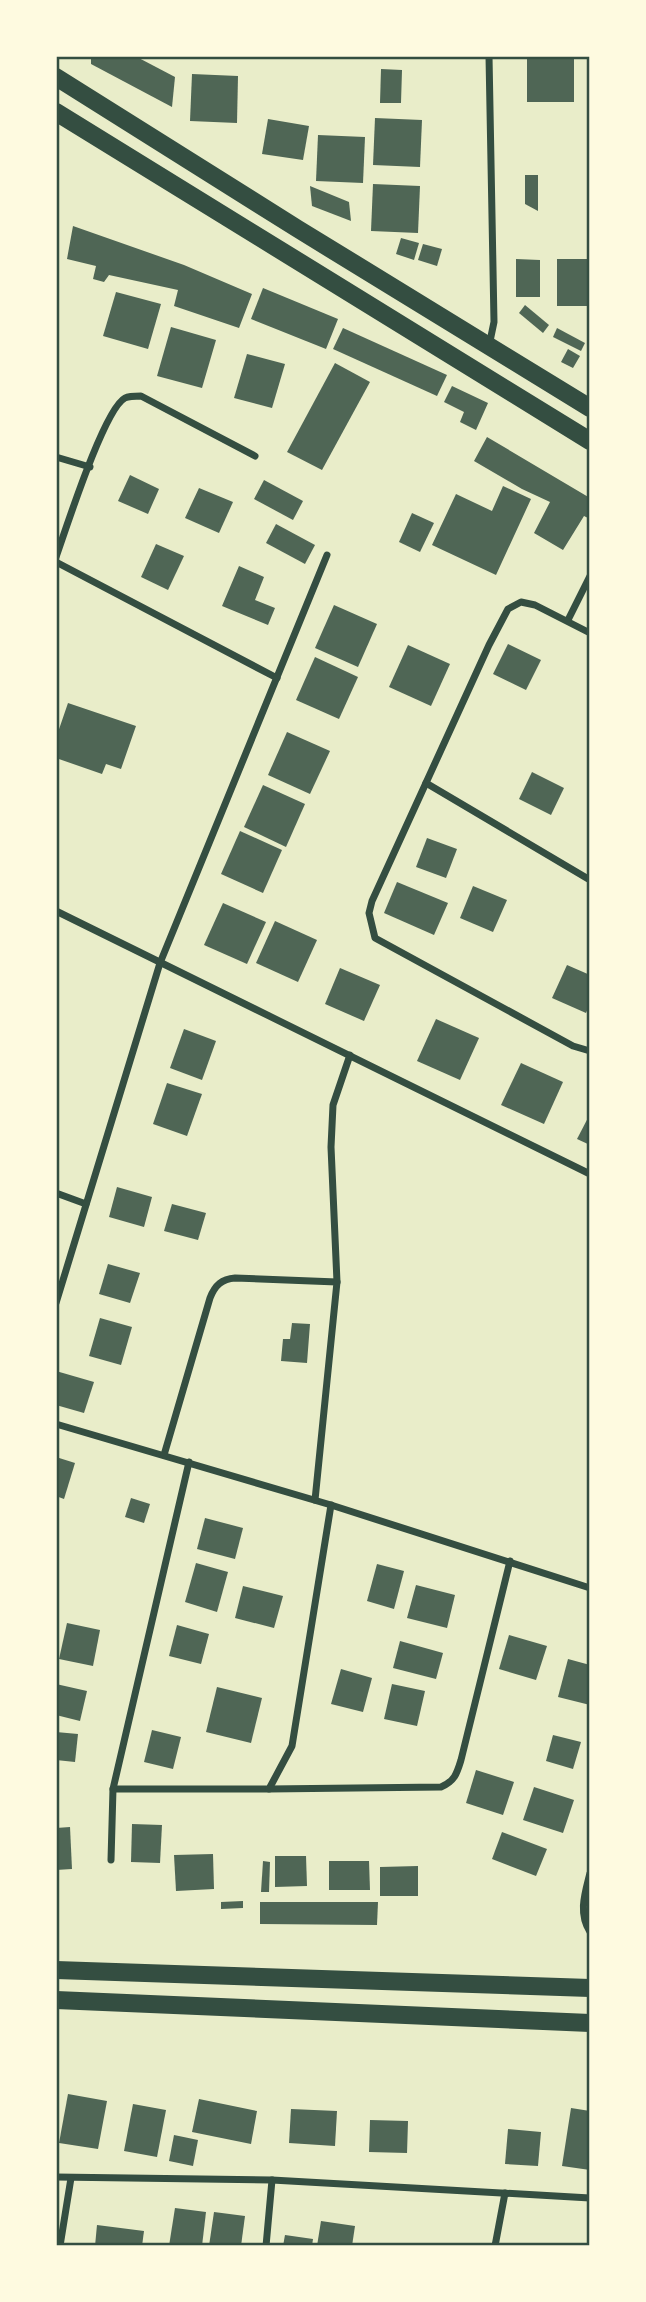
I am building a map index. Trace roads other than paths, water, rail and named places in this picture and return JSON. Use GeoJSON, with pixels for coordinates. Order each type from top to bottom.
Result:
{"type":"FeatureCollection","features":[{"type":"Feature","properties":{"kind":"main road"},"geometry":{"type":"LineString","coordinates":[[56,77],[590,408]]}},
{"type":"Feature","properties":{"kind":"main road"},"geometry":{"type":"LineString","coordinates":[[56,112],[590,441]]}},
{"type":"Feature","properties":{"kind":"main road"},"geometry":{"type":"LineString","coordinates":[[56,1970],[590,1988]]}},
{"type":"Feature","properties":{"kind":"main road"},"geometry":{"type":"LineString","coordinates":[[56,2000],[590,2022]]}},
{"type":"Feature","properties":{"kind":"street"},"geometry":{"type":"LineString","coordinates":[[489,56],[494,322],[489,346]]}},
{"type":"Feature","properties":{"kind":"street"},"geometry":{"type":"LineString","coordinates":[[255,456],[141,396],[126,397],[114,407],[56,559],[277,678]]}},
{"type":"Feature","properties":{"kind":"street"},"geometry":{"type":"LineString","coordinates":[[56,457],[90,467]]}},
{"type":"Feature","properties":{"kind":"street"},"geometry":{"type":"LineString","coordinates":[[56,1303],[160,963],[327,555]]}},
{"type":"Feature","properties":{"kind":"street"},"geometry":{"type":"LineString","coordinates":[[568,620],[590,576]]}},
{"type":"Feature","properties":{"kind":"street"},"geometry":{"type":"LineString","coordinates":[[590,633],[535,605],[521,602],[508,609],[489,645],[372,901],[369,913],[370,926],[376,937],[573,1046],[590,1051]]}},
{"type":"Feature","properties":{"kind":"street"},"geometry":{"type":"LineString","coordinates":[[426,783],[590,880]]}},
{"type":"Feature","properties":{"kind":"street"},"geometry":{"type":"LineString","coordinates":[[56,911],[590,1174]]}},
{"type":"Feature","properties":{"kind":"street"},"geometry":{"type":"LineString","coordinates":[[315,1500],[337,1282],[331,1147],[332,1105],[350,1055]]}},
{"type":"Feature","properties":{"kind":"street"},"geometry":{"type":"LineString","coordinates":[[56,1193],[86,1205]]}},
{"type":"Feature","properties":{"kind":"street"},"geometry":{"type":"LineString","coordinates":[[164,1455],[210,1298],[217,1285],[223,1280],[235,1278],[337,1282]]}},
{"type":"Feature","properties":{"kind":"street"},"geometry":{"type":"LineString","coordinates":[[56,1424],[315,1500],[590,1588]]}},
{"type":"Feature","properties":{"kind":"street"},"geometry":{"type":"LineString","coordinates":[[111,1860],[113,1789],[189,1462]]}},
{"type":"Feature","properties":{"kind":"street"},"geometry":{"type":"LineString","coordinates":[[268,1789],[292,1746],[331,1505]]}},
{"type":"Feature","properties":{"kind":"street"},"geometry":{"type":"LineString","coordinates":[[113,1789],[441,1787],[450,1784],[457,1776],[510,1562]]}},
{"type":"Feature","properties":{"kind":"street"},"geometry":{"type":"LineString","coordinates":[[590,1873],[583,1910],[590,1932]]}},
{"type":"Feature","properties":{"kind":"street"},"geometry":{"type":"LineString","coordinates":[[56,2177],[272,2180],[590,2198]]}},
{"type":"Feature","properties":{"kind":"street"},"geometry":{"type":"LineString","coordinates":[[60,2246],[71,2178]]}},
{"type":"Feature","properties":{"kind":"street"},"geometry":{"type":"LineString","coordinates":[[265,2246],[272,2180]]}},
{"type":"Feature","properties":{"kind":"street"},"geometry":{"type":"LineString","coordinates":[[495,2246],[505,2193]]}}]}
